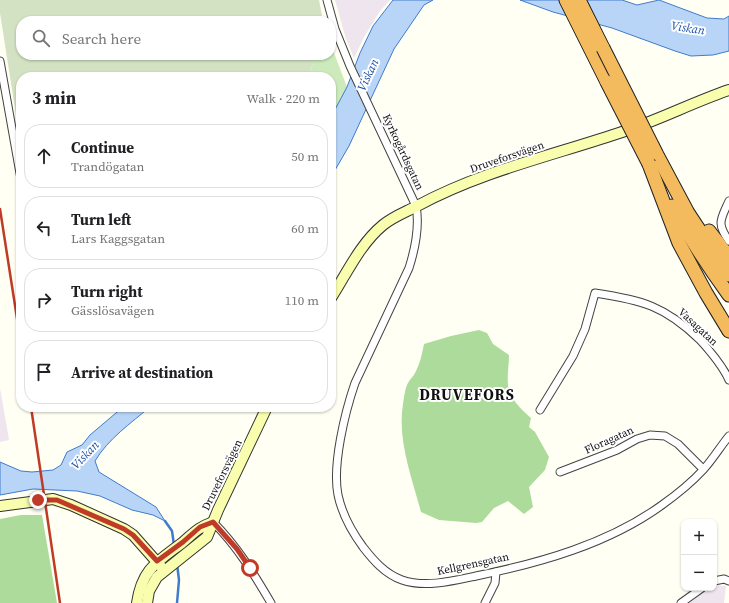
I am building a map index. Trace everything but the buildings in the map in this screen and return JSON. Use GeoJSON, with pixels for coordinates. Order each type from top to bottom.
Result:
{"type":"FeatureCollection","features":[{"type":"Feature","properties":{"kind":"highway"},"geometry":{"type":"LineString","coordinates":[[566,0],[607,82],[653,159],[729,275]]}},
{"type":"Feature","properties":{"kind":"highway"},"geometry":{"type":"LineString","coordinates":[[579,0],[604,48],[653,159],[691,239],[729,295]]}},
{"type":"Feature","properties":{"kind":"highway"},"geometry":{"type":"LineString","coordinates":[[653,159],[729,257]]}},
{"type":"Feature","properties":{"kind":"highway"},"geometry":{"type":"LineString","coordinates":[[653,159],[679,243],[706,294],[729,332]]}},
{"type":"Feature","properties":{"kind":"street","name":"Kyrkogårdsgatan"},"geometry":{"type":"LineString","coordinates":[[327,0],[331,16]]}},
{"type":"Feature","properties":{"kind":"street","name":"Kyrkogårdsgatan"},"geometry":{"type":"LineString","coordinates":[[336,32],[350,66],[416,206]]}},
{"type":"Feature","properties":{"kind":"street"},"geometry":{"type":"LineString","coordinates":[[0,61],[16,151]]}},
{"type":"Feature","properties":{"kind":"street","name":"Druveforsvägen"},"geometry":{"type":"LineString","coordinates":[[336,290],[368,240],[393,218],[437,195],[534,159],[656,120],[729,90]]}},
{"type":"Feature","properties":{"kind":"street"},"geometry":{"type":"LineString","coordinates":[[729,201],[720,220],[722,229],[729,241]]}},
{"type":"Feature","properties":{"kind":"street","name":"Kellgrensgatan"},"geometry":{"type":"LineString","coordinates":[[416,206],[418,214],[415,250],[409,268],[355,383],[340,437],[336,478],[338,496],[344,513],[356,537],[371,558],[387,573],[402,580],[434,583],[496,572],[561,554],[598,540],[631,524],[661,506],[704,469],[729,436]]}},
{"type":"Feature","properties":{"kind":"street","name":"Vasagatan"},"geometry":{"type":"LineString","coordinates":[[540,410],[573,356],[585,329],[595,293],[630,299],[667,313],[688,328],[718,360],[729,380]]}},
{"type":"Feature","properties":{"kind":"street","name":"Druveforsvägen"},"geometry":{"type":"LineString","coordinates":[[147,603],[149,591],[155,579],[191,548],[207,537],[265,412]]}},
{"type":"Feature","properties":{"kind":"street","name":"Floragatan"},"geometry":{"type":"LineString","coordinates":[[560,472],[617,450],[637,439],[650,435],[665,436],[678,444],[704,469]]}},
{"type":"Feature","properties":{"kind":"street"},"geometry":{"type":"LineString","coordinates":[[0,506],[38,500],[57,500],[124,529],[133,535],[157,561],[168,567]]}},
{"type":"Feature","properties":{"kind":"street"},"geometry":{"type":"LineString","coordinates":[[137,603],[141,585],[152,565],[183,542],[200,527],[213,522],[237,549],[271,603]]}},
{"type":"Feature","properties":{"kind":"street"},"geometry":{"type":"LineString","coordinates":[[485,603],[495,583],[496,572]]}},
{"type":"Feature","properties":{"kind":"street"},"geometry":{"type":"LineString","coordinates":[[717,580],[724,579],[729,581]]}},
{"type":"Feature","properties":{"kind":"street"},"geometry":{"type":"LineString","coordinates":[[681,603],[698,591]]}},
{"type":"Feature","properties":{"kind":"shaded area"},"geometry":{"type":"Polygon","coordinates":[[[335,0],[390,0],[380,11],[364,37],[354,58],[346,39],[335,0]]]}},
{"type":"Feature","properties":{"kind":"shaded area"},"geometry":{"type":"Polygon","coordinates":[[[0,388],[9,440],[0,442],[0,388]]]}},
{"type":"Feature","properties":{"kind":"shaded area"},"geometry":{"type":"Polygon","coordinates":[[[717,585],[726,586],[724,603],[689,603],[705,591],[717,591],[717,585]]]}},
{"type":"Feature","properties":{"kind":"green space"},"geometry":{"type":"Polygon","coordinates":[[[0,0],[319,0],[322,16],[16,16],[16,60],[314,60],[310,72],[16,72],[16,115],[0,13],[0,0]]]}},
{"type":"Feature","properties":{"kind":"green space"},"geometry":{"type":"Polygon","coordinates":[[[336,58],[347,87],[336,108],[336,72],[310,72],[314,60],[336,60],[336,58]]]}},
{"type":"Feature","properties":{"kind":"green space"},"geometry":{"type":"Polygon","coordinates":[[[479,330],[487,333],[493,344],[509,355],[508,381],[510,394],[516,403],[531,418],[529,427],[535,432],[549,457],[545,470],[529,487],[533,507],[524,514],[508,501],[494,508],[482,522],[476,523],[439,520],[421,512],[406,459],[402,431],[402,418],[406,388],[418,366],[424,344],[479,330]]]}},
{"type":"Feature","properties":{"kind":"green space"},"geometry":{"type":"Polygon","coordinates":[[[21,515],[42,515],[57,603],[0,603],[0,519],[21,515]]]}},
{"type":"Feature","properties":{"kind":"water","name":"Viskan"},"geometry":{"type":"Polygon","coordinates":[[[393,0],[433,0],[424,5],[394,49],[349,146],[336,168],[336,108],[347,87],[360,53],[373,26],[393,0]]]}},
{"type":"Feature","properties":{"kind":"water","name":"Viskan"},"geometry":{"type":"Polygon","coordinates":[[[520,0],[622,0],[637,5],[659,0],[707,18],[724,19],[729,16],[729,51],[713,55],[691,56],[612,28],[553,12],[520,0]]]}},
{"type":"Feature","properties":{"kind":"water","name":"Viskan"},"geometry":{"type":"Polygon","coordinates":[[[117,412],[144,412],[106,446],[95,461],[99,472],[156,507],[165,521],[153,515],[132,510],[100,496],[77,491],[33,489],[0,495],[0,462],[21,471],[32,472],[53,470],[61,465],[67,452],[82,445],[90,435],[117,412]]]}},
{"type":"Feature","properties":{"kind":"waterway"},"geometry":{"type":"LineString","coordinates":[[165,521],[172,531],[174,545]]}},
{"type":"Feature","properties":{"kind":"waterway"},"geometry":{"type":"LineString","coordinates":[[177,564],[179,580],[177,603]]}},
{"type":"Feature","properties":{"kind":"railway"},"geometry":{"type":"LineString","coordinates":[[0,209],[16,312]]}},
{"type":"Feature","properties":{"kind":"railway"},"geometry":{"type":"LineString","coordinates":[[32,412],[60,603]]}},
{"type":"Feature","properties":{"kind":"district","name":"DRUVEFORS"},"geometry":{"type":"Point","coordinates":[467,394]}},
{"type":"Feature","properties":{"kind":"route"},"geometry":{"type":"LineString","coordinates":[[38,500],[57,500],[124,529],[133,535],[157,561],[183,542],[200,527],[213,522],[237,549],[250,568]]}}]}
